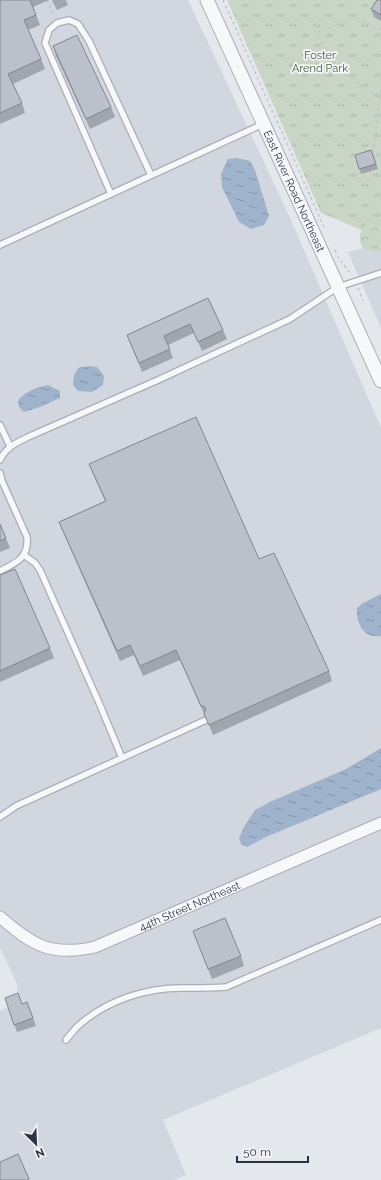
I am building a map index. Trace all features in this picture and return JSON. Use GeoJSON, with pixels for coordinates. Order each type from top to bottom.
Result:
{"type":"FeatureCollection","features":[{"type":"Feature","properties":{"kind":"street","name":"East River Road Northeast"},"geometry":{"type":"LineString","coordinates":[[207,0],[381,381]]}},
{"type":"Feature","properties":{"kind":"street","name":"44th Street Northeast"},"geometry":{"type":"LineString","coordinates":[[0,917],[27,939],[39,945],[55,950],[81,950],[110,941],[381,823]]}},
{"type":"Feature","properties":{"kind":"lane"},"geometry":{"type":"LineString","coordinates":[[111,194],[45,43],[48,30],[57,23],[68,20],[78,24],[89,41],[152,175]]}},
{"type":"Feature","properties":{"kind":"lane"},"geometry":{"type":"LineString","coordinates":[[0,245],[263,124]]}},
{"type":"Feature","properties":{"kind":"lane"},"geometry":{"type":"LineString","coordinates":[[0,460],[3,453],[10,446],[28,437],[158,380],[290,319],[338,287],[381,273]]}},
{"type":"Feature","properties":{"kind":"lane"},"geometry":{"type":"LineString","coordinates":[[0,425],[10,446]]}},
{"type":"Feature","properties":{"kind":"lane"},"geometry":{"type":"LineString","coordinates":[[0,473],[2,481],[27,537],[28,547],[16,563],[0,571]]}},
{"type":"Feature","properties":{"kind":"lane"},"geometry":{"type":"LineString","coordinates":[[24,554],[35,563],[40,570],[122,758]]}},
{"type":"Feature","properties":{"kind":"lane"},"geometry":{"type":"LineString","coordinates":[[0,817],[16,806],[206,720]]}},
{"type":"Feature","properties":{"kind":"lane"},"geometry":{"type":"LineString","coordinates":[[66,1040],[78,1026],[99,1011],[121,999],[146,992],[167,989],[206,989],[226,987],[381,920]]}},
{"type":"Feature","properties":{"kind":"path"},"geometry":{"type":"LineString","coordinates":[[47,0],[57,23]]}},
{"type":"Feature","properties":{"kind":"path"},"geometry":{"type":"LineString","coordinates":[[224,0],[326,232]]}},
{"type":"Feature","properties":{"kind":"path"},"geometry":{"type":"LineString","coordinates":[[380,98],[363,88],[330,60],[318,32],[352,20],[361,19],[373,27],[381,29]]}},
{"type":"Feature","properties":{"kind":"path"},"geometry":{"type":"LineString","coordinates":[[373,153],[381,87]]}},
{"type":"Feature","properties":{"kind":"path"},"geometry":{"type":"LineString","coordinates":[[332,246],[339,259],[355,281],[363,301]]}},
{"type":"Feature","properties":{"kind":"shaded area"},"geometry":{"type":"Polygon","coordinates":[[[0,0],[188,0],[291,220],[381,428],[381,1028],[163,1120],[186,1175],[175,1180],[0,1180],[0,1011],[18,1002],[17,984],[0,947],[0,0]]]}},
{"type":"Feature","properties":{"kind":"shaded area"},"geometry":{"type":"Polygon","coordinates":[[[381,244],[381,328],[348,252],[381,244]]]}},
{"type":"Feature","properties":{"kind":"green space","name":"Foster Arend Park"},"geometry":{"type":"Polygon","coordinates":[[[227,0],[381,0],[381,238],[321,213],[227,0]]]}},
{"type":"Feature","properties":{"kind":"green space"},"geometry":{"type":"Polygon","coordinates":[[[381,215],[381,252],[363,249],[360,240],[362,230],[367,224],[381,215]]]}},
{"type":"Feature","properties":{"kind":"water"},"geometry":{"type":"Polygon","coordinates":[[[236,158],[250,161],[255,170],[269,216],[264,225],[251,229],[239,222],[222,187],[221,174],[228,159],[236,158]]]}},
{"type":"Feature","properties":{"kind":"water"},"geometry":{"type":"Polygon","coordinates":[[[89,366],[97,367],[104,376],[103,385],[92,392],[78,391],[73,385],[74,376],[78,368],[89,366]]]}},
{"type":"Feature","properties":{"kind":"water"},"geometry":{"type":"Polygon","coordinates":[[[48,385],[60,391],[60,398],[24,412],[19,407],[18,400],[24,395],[28,392],[48,385]]]}},
{"type":"Feature","properties":{"kind":"water"},"geometry":{"type":"Polygon","coordinates":[[[381,594],[381,636],[370,635],[362,629],[359,624],[357,608],[363,603],[381,594]]]}},
{"type":"Feature","properties":{"kind":"water"},"geometry":{"type":"Polygon","coordinates":[[[381,748],[381,789],[266,837],[247,847],[241,844],[239,838],[245,825],[255,810],[272,801],[346,769],[381,748]]]}},
{"type":"Feature","properties":{"kind":"building"},"geometry":{"type":"Polygon","coordinates":[[[0,0],[30,0],[36,15],[24,20],[41,59],[8,74],[22,103],[0,113],[0,0]]]}},
{"type":"Feature","properties":{"kind":"building"},"geometry":{"type":"Polygon","coordinates":[[[377,0],[381,0],[381,15],[371,9],[377,0]]]}},
{"type":"Feature","properties":{"kind":"building"},"geometry":{"type":"Polygon","coordinates":[[[77,35],[111,107],[86,119],[53,46],[77,35]]]}},
{"type":"Feature","properties":{"kind":"building"},"geometry":{"type":"Polygon","coordinates":[[[371,150],[376,164],[359,169],[355,155],[371,150]]]}},
{"type":"Feature","properties":{"kind":"building"},"geometry":{"type":"Polygon","coordinates":[[[208,298],[223,330],[198,342],[190,324],[164,336],[170,349],[139,363],[127,335],[208,298]]]}},
{"type":"Feature","properties":{"kind":"building"},"geometry":{"type":"Polygon","coordinates":[[[196,417],[259,559],[274,553],[329,671],[209,725],[204,714],[206,709],[204,706],[201,706],[176,650],[140,666],[130,645],[117,651],[59,522],[106,501],[89,464],[196,417]]]}},
{"type":"Feature","properties":{"kind":"building"},"geometry":{"type":"Polygon","coordinates":[[[0,524],[6,538],[0,541],[0,524]]]}},
{"type":"Feature","properties":{"kind":"building"},"geometry":{"type":"Polygon","coordinates":[[[15,569],[50,648],[0,671],[0,575],[15,569]]]}},
{"type":"Feature","properties":{"kind":"building"},"geometry":{"type":"Polygon","coordinates":[[[225,918],[241,956],[208,969],[193,931],[225,918]]]}},
{"type":"Feature","properties":{"kind":"building"},"geometry":{"type":"Polygon","coordinates":[[[18,993],[22,1004],[27,1002],[33,1018],[14,1025],[5,998],[18,993]]]}},
{"type":"Feature","properties":{"kind":"building"},"geometry":{"type":"Polygon","coordinates":[[[18,1154],[29,1179],[0,1180],[0,1162],[18,1154]]]}}]}
